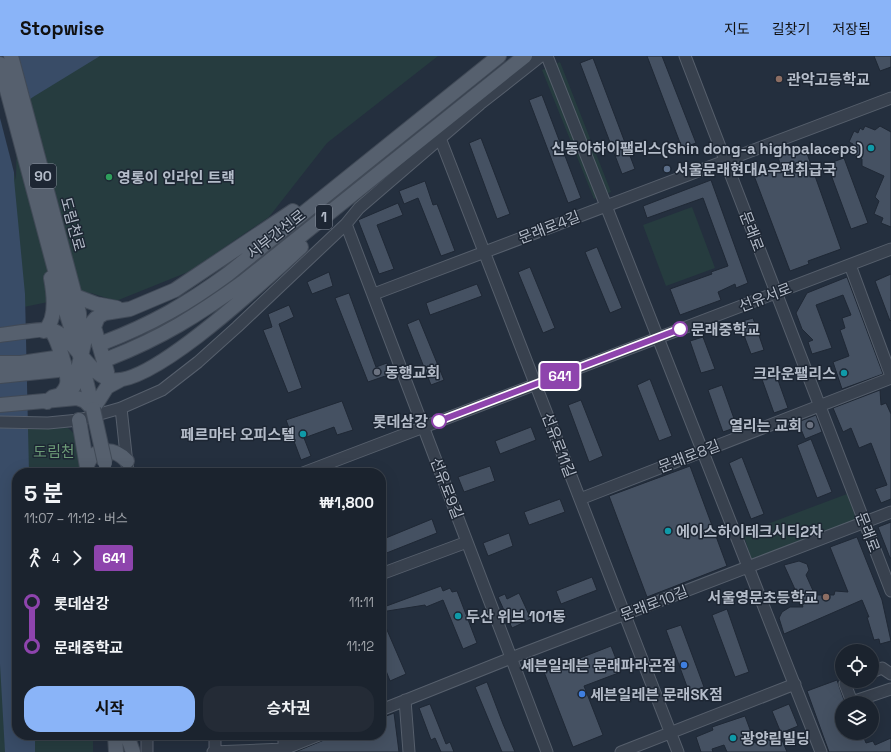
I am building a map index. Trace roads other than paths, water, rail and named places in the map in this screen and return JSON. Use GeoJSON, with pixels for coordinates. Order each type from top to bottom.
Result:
{"type":"FeatureCollection","features":[{"type":"Feature","properties":{"kind":"main road","name":"도림천로"},"geometry":{"type":"LineString","coordinates":[[11,56],[64,299]]}},
{"type":"Feature","properties":{"kind":"main road","name":"서부간선로"},"geometry":{"type":"LineString","coordinates":[[105,342],[161,318],[189,302],[228,274],[499,56]]}},
{"type":"Feature","properties":{"kind":"main road","name":"서부간선로"},"geometry":{"type":"LineString","coordinates":[[110,358],[169,332],[199,314],[389,166],[525,56]]}},
{"type":"Feature","properties":{"kind":"main road","name":"도림천로"},"geometry":{"type":"LineString","coordinates":[[0,64],[80,356],[106,468]]}},
{"type":"Feature","properties":{"kind":"main road","name":"1"},"geometry":{"type":"LineString","coordinates":[[100,315],[130,309],[160,297],[188,282],[378,152]]}},
{"type":"Feature","properties":{"kind":"main road","name":"1"},"geometry":{"type":"LineString","coordinates":[[93,409],[107,387],[116,380],[151,367],[190,342],[320,230],[389,166]]}},
{"type":"Feature","properties":{"kind":"main road"},"geometry":{"type":"LineString","coordinates":[[47,330],[52,317],[64,299],[130,309]]}},
{"type":"Feature","properties":{"kind":"main road"},"geometry":{"type":"LineString","coordinates":[[100,315],[96,322],[95,331],[106,371],[116,380]]}},
{"type":"Feature","properties":{"kind":"main road"},"geometry":{"type":"LineString","coordinates":[[47,402],[53,397],[68,393],[74,386],[80,356],[88,330],[100,315]]}},
{"type":"Feature","properties":{"kind":"main road"},"geometry":{"type":"LineString","coordinates":[[47,330],[56,338],[67,380],[64,390],[60,396]]}},
{"type":"Feature","properties":{"kind":"main road"},"geometry":{"type":"LineString","coordinates":[[0,335],[47,330],[61,335],[80,356],[101,374],[116,380]]}},
{"type":"Feature","properties":{"kind":"main road"},"geometry":{"type":"LineString","coordinates":[[0,364],[56,364],[0,376]]}},
{"type":"Feature","properties":{"kind":"main road"},"geometry":{"type":"LineString","coordinates":[[0,405],[47,402],[77,398],[85,401],[93,409]]}},
{"type":"Feature","properties":{"kind":"main road"},"geometry":{"type":"LineString","coordinates":[[79,420],[87,468]]}},
{"type":"Feature","properties":{"kind":"main road"},"geometry":{"type":"LineString","coordinates":[[87,468],[92,455],[106,450],[115,451],[127,467]]}},
{"type":"Feature","properties":{"kind":"main road"},"geometry":{"type":"LineString","coordinates":[[119,740],[133,752]]}},
{"type":"Feature","properties":{"kind":"street"},"geometry":{"type":"LineString","coordinates":[[0,422],[48,423],[79,420],[120,408],[168,386],[237,327],[346,224],[359,208],[440,138],[541,56]]}},
{"type":"Feature","properties":{"kind":"street"},"geometry":{"type":"LineString","coordinates":[[547,56],[821,752]]}},
{"type":"Feature","properties":{"kind":"street","name":"문래로"},"geometry":{"type":"LineString","coordinates":[[685,56],[891,591]]}},
{"type":"Feature","properties":{"kind":"street","name":"문래로4길"},"geometry":{"type":"LineString","coordinates":[[374,294],[891,98]]}},
{"type":"Feature","properties":{"kind":"street","name":"선유로11길"},"geometry":{"type":"LineString","coordinates":[[440,138],[678,752]]}},
{"type":"Feature","properties":{"kind":"street","name":"선유로9길"},"geometry":{"type":"LineString","coordinates":[[346,224],[374,294],[547,752]]}},
{"type":"Feature","properties":{"kind":"street","name":"선유서로"},"geometry":{"type":"LineString","coordinates":[[316,468],[891,249]]}},
{"type":"Feature","properties":{"kind":"street"},"geometry":{"type":"LineString","coordinates":[[820,406],[891,377],[850,265]]}},
{"type":"Feature","properties":{"kind":"street","name":"문래로8길"},"geometry":{"type":"LineString","coordinates":[[580,499],[820,406]]}},
{"type":"Feature","properties":{"kind":"street"},"geometry":{"type":"LineString","coordinates":[[120,408],[127,467]]}},
{"type":"Feature","properties":{"kind":"street","name":"문래로10길"},"geometry":{"type":"LineString","coordinates":[[386,708],[511,658],[891,512]]}},
{"type":"Feature","properties":{"kind":"street"},"geometry":{"type":"LineString","coordinates":[[386,572],[467,542]]}},
{"type":"Feature","properties":{"kind":"street"},"geometry":{"type":"LineString","coordinates":[[879,669],[882,668],[891,674]]}},
{"type":"Feature","properties":{"kind":"street"},"geometry":{"type":"LineString","coordinates":[[621,752],[794,684]]}},
{"type":"Feature","properties":{"kind":"street"},"geometry":{"type":"LineString","coordinates":[[847,688],[852,702],[891,689]]}},
{"type":"Feature","properties":{"kind":"street"},"geometry":{"type":"LineString","coordinates":[[405,700],[409,752]]}},
{"type":"Feature","properties":{"kind":"street"},"geometry":{"type":"LineString","coordinates":[[147,740],[147,752]]}},
{"type":"Feature","properties":{"kind":"street"},"geometry":{"type":"LineString","coordinates":[[214,740],[214,752],[284,750],[307,740]]}},
{"type":"Feature","properties":{"kind":"water","name":"도림천"},"geometry":{"type":"Polygon","coordinates":[[[0,56],[100,56],[33,97],[14,111],[14,179],[25,294],[29,468],[12,468],[12,740],[35,740],[35,752],[5,752],[0,664],[0,56]]]}},
{"type":"Feature","properties":{"kind":"place","name":"관악고등학교"},"geometry":{"type":"Point","coordinates":[779,79]}},
{"type":"Feature","properties":{"kind":"place","name":"신동아하이팰리스(Shin dong-a highpalaceps)"},"geometry":{"type":"Point","coordinates":[871,148]}},
{"type":"Feature","properties":{"kind":"place","name":"서울문래현대A우편취급국"},"geometry":{"type":"Point","coordinates":[667,169]}},
{"type":"Feature","properties":{"kind":"place","name":"영롱이 인라인 트랙"},"geometry":{"type":"Point","coordinates":[109,177]}},
{"type":"Feature","properties":{"kind":"place","name":"문래중학교"},"geometry":{"type":"Point","coordinates":[680,329]}},
{"type":"Feature","properties":{"kind":"place","name":"동행교회"},"geometry":{"type":"Point","coordinates":[377,372]}},
{"type":"Feature","properties":{"kind":"place","name":"크라운팰리스"},"geometry":{"type":"Point","coordinates":[844,373]}},
{"type":"Feature","properties":{"kind":"place","name":"롯데삼강"},"geometry":{"type":"Point","coordinates":[439,421]}},
{"type":"Feature","properties":{"kind":"place","name":"열리는 교회"},"geometry":{"type":"Point","coordinates":[810,425]}},
{"type":"Feature","properties":{"kind":"place","name":"페르마타 오피스텔"},"geometry":{"type":"Point","coordinates":[303,434]}},
{"type":"Feature","properties":{"kind":"place","name":"에이스하이테크시티2차"},"geometry":{"type":"Point","coordinates":[668,531]}},
{"type":"Feature","properties":{"kind":"place","name":"서울영문초등학교"},"geometry":{"type":"Point","coordinates":[826,597]}},
{"type":"Feature","properties":{"kind":"place","name":"두산 위브 101동"},"geometry":{"type":"Point","coordinates":[458,616]}},
{"type":"Feature","properties":{"kind":"place","name":"세븐일레븐 문래파라곤점"},"geometry":{"type":"Point","coordinates":[684,665]}},
{"type":"Feature","properties":{"kind":"place","name":"세븐일레븐 문래SK점"},"geometry":{"type":"Point","coordinates":[582,694]}},
{"type":"Feature","properties":{"kind":"place","name":"광양림빌딩"},"geometry":{"type":"Point","coordinates":[733,738]}}]}
